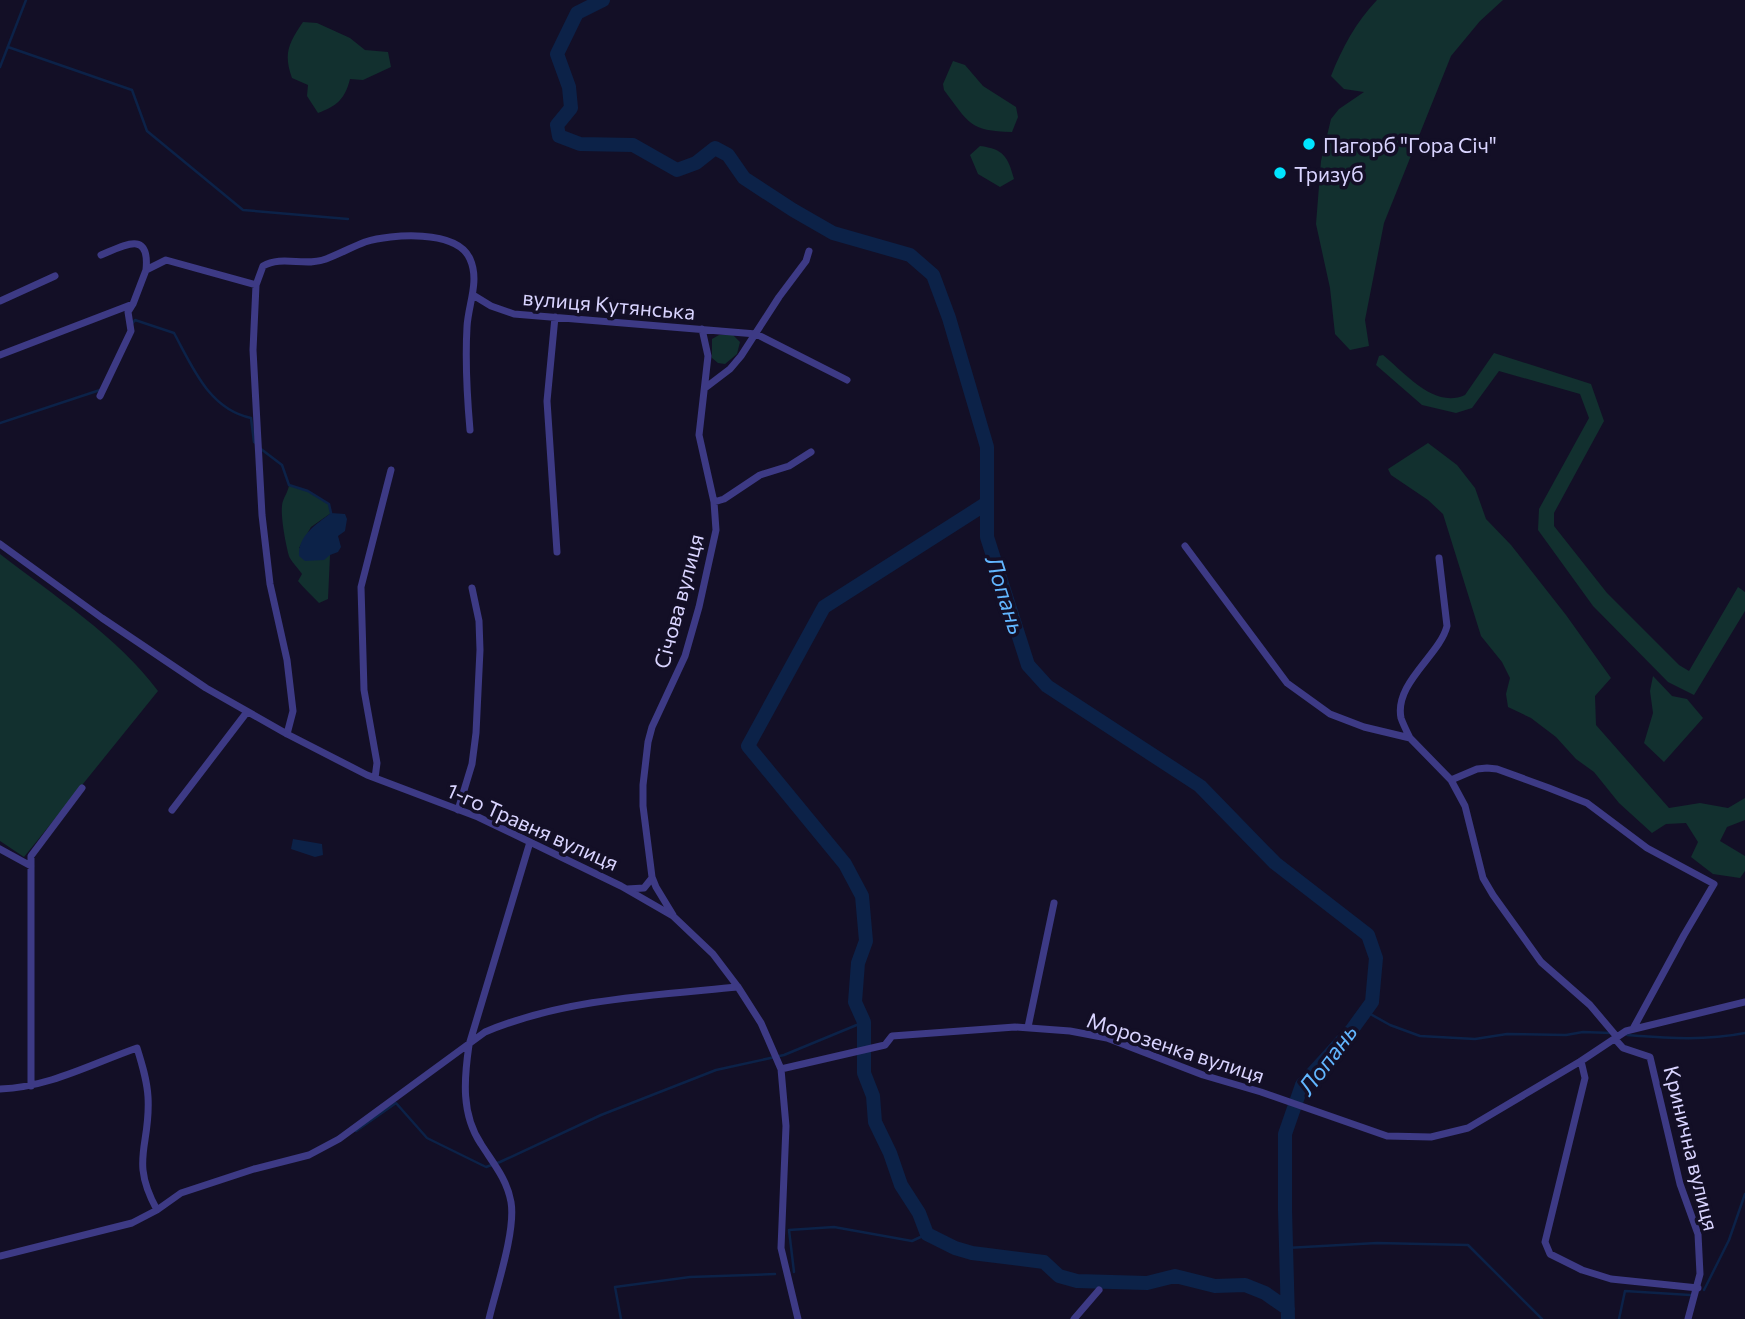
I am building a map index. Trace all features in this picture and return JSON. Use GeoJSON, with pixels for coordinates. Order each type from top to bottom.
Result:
{"type":"FeatureCollection","features":[{"type":"Feature","properties":{"kind":"street"},"geometry":{"type":"LineString","coordinates":[[287,734],[293,711],[287,660],[270,584],[262,515],[253,350],[256,285],[263,266],[272,261],[322,261],[366,242],[385,238],[442,238],[458,244],[469,256],[473,270],[473,295],[468,315],[467,341],[470,430]]}},
{"type":"Feature","properties":{"kind":"street"},"geometry":{"type":"LineString","coordinates":[[100,396],[131,325],[128,312],[146,270],[147,251],[144,246],[128,243],[101,255]]}},
{"type":"Feature","properties":{"kind":"street"},"geometry":{"type":"LineString","coordinates":[[705,388],[730,369],[806,261],[809,251]]}},
{"type":"Feature","properties":{"kind":"street"},"geometry":{"type":"LineString","coordinates":[[146,270],[166,260],[256,285]]}},
{"type":"Feature","properties":{"kind":"street"},"geometry":{"type":"LineString","coordinates":[[0,301],[55,276]]}},
{"type":"Feature","properties":{"kind":"street","name":"вулиця Кутянська"},"geometry":{"type":"LineString","coordinates":[[473,295],[491,306],[514,314],[756,334],[847,380]]}},
{"type":"Feature","properties":{"kind":"street"},"geometry":{"type":"LineString","coordinates":[[0,355],[133,304]]}},
{"type":"Feature","properties":{"kind":"street"},"geometry":{"type":"LineString","coordinates":[[555,317],[547,401],[557,552]]}},
{"type":"Feature","properties":{"kind":"street","name":"Січова вулиця"},"geometry":{"type":"LineString","coordinates":[[673,916],[652,877],[643,806],[646,754],[652,727],[680,667],[699,607],[716,530],[715,502],[699,435],[708,356],[702,329]]}},
{"type":"Feature","properties":{"kind":"street"},"geometry":{"type":"LineString","coordinates":[[715,502],[760,475],[789,466],[811,452]]}},
{"type":"Feature","properties":{"kind":"street"},"geometry":{"type":"LineString","coordinates":[[374,778],[377,763],[364,690],[361,587],[391,470]]}},
{"type":"Feature","properties":{"kind":"street","name":"1-го Травня вулиця"},"geometry":{"type":"LineString","coordinates":[[0,544],[102,618],[206,688],[247,712],[374,778],[458,810],[626,888],[673,916],[713,954],[738,986],[761,1023],[781,1069],[786,1126],[780,1248],[798,1319]]}},
{"type":"Feature","properties":{"kind":"street"},"geometry":{"type":"LineString","coordinates":[[1185,546],[1287,683],[1330,714],[1364,727],[1410,738]]}},
{"type":"Feature","properties":{"kind":"street"},"geometry":{"type":"LineString","coordinates":[[1439,558],[1447,625],[1445,636],[1415,674],[1401,701],[1401,717],[1410,738],[1451,780],[1465,806],[1483,878],[1493,895],[1541,962],[1590,1005],[1616,1038]]}},
{"type":"Feature","properties":{"kind":"street"},"geometry":{"type":"LineString","coordinates":[[458,810],[472,764],[475,733],[480,650],[479,621],[472,588]]}},
{"type":"Feature","properties":{"kind":"street"},"geometry":{"type":"LineString","coordinates":[[172,810],[247,712]]}},
{"type":"Feature","properties":{"kind":"street"},"geometry":{"type":"LineString","coordinates":[[1451,780],[1476,769],[1497,769],[1587,803],[1647,848],[1714,884],[1634,1027]]}},
{"type":"Feature","properties":{"kind":"street"},"geometry":{"type":"LineString","coordinates":[[31,1086],[32,856],[82,788]]}},
{"type":"Feature","properties":{"kind":"street"},"geometry":{"type":"LineString","coordinates":[[489,1319],[509,1233],[511,1203],[500,1172],[479,1142],[467,1118],[465,1072],[469,1045],[530,842]]}},
{"type":"Feature","properties":{"kind":"street"},"geometry":{"type":"LineString","coordinates":[[0,849],[31,866]]}},
{"type":"Feature","properties":{"kind":"street"},"geometry":{"type":"LineString","coordinates":[[626,888],[644,888],[652,877]]}},
{"type":"Feature","properties":{"kind":"street"},"geometry":{"type":"LineString","coordinates":[[1028,1027],[1054,903]]}},
{"type":"Feature","properties":{"kind":"street"},"geometry":{"type":"LineString","coordinates":[[0,1256],[132,1223],[158,1210],[180,1193],[309,1154],[339,1139],[485,1032],[505,1024],[572,1007],[657,994],[738,986]]}},
{"type":"Feature","properties":{"kind":"street"},"geometry":{"type":"LineString","coordinates":[[1634,1027],[1745,1002]]}},
{"type":"Feature","properties":{"kind":"street","name":"Морозенка вулиця"},"geometry":{"type":"LineString","coordinates":[[781,1069],[885,1045],[892,1036],[1028,1027],[1070,1031],[1107,1038],[1203,1075],[1261,1092],[1387,1136],[1431,1137],[1468,1128],[1634,1027]]}},
{"type":"Feature","properties":{"kind":"street","name":"Кринична вулиця"},"geometry":{"type":"LineString","coordinates":[[1616,1038],[1623,1048],[1650,1057],[1680,1184],[1698,1234],[1700,1274],[1688,1319]]}},
{"type":"Feature","properties":{"kind":"street"},"geometry":{"type":"LineString","coordinates":[[0,1089],[31,1086],[66,1077],[137,1048],[144,1068],[148,1098],[141,1168],[146,1189],[158,1210]]}},
{"type":"Feature","properties":{"kind":"street"},"geometry":{"type":"LineString","coordinates":[[1581,1061],[1585,1078],[1545,1242],[1550,1254],[1582,1270],[1611,1279],[1698,1288]]}},
{"type":"Feature","properties":{"kind":"street"},"geometry":{"type":"LineString","coordinates":[[1074,1319],[1099,1290]]}},
{"type":"Feature","properties":{"kind":"green space"},"geometry":{"type":"Polygon","coordinates":[[[1377,0],[1503,0],[1480,21],[1451,56],[1384,223],[1365,320],[1369,346],[1350,350],[1335,334],[1330,288],[1316,224],[1321,161],[1331,119],[1339,109],[1364,92],[1344,89],[1331,76],[1350,36],[1377,0]]]}},
{"type":"Feature","properties":{"kind":"green space"},"geometry":{"type":"Polygon","coordinates":[[[303,22],[317,23],[350,38],[365,50],[388,52],[391,67],[363,80],[350,79],[346,92],[339,101],[318,113],[307,96],[308,85],[292,78],[288,62],[291,42],[303,22]]]}},
{"type":"Feature","properties":{"kind":"green space"},"geometry":{"type":"Polygon","coordinates":[[[953,61],[965,65],[983,86],[1016,107],[1018,117],[1012,132],[987,130],[965,118],[944,90],[943,84],[953,61]]]}},
{"type":"Feature","properties":{"kind":"green space"},"geometry":{"type":"Polygon","coordinates":[[[980,146],[995,149],[1004,155],[1014,179],[1000,187],[978,174],[970,155],[980,146]]]}},
{"type":"Feature","properties":{"kind":"green space"},"geometry":{"type":"Polygon","coordinates":[[[719,335],[733,335],[740,342],[737,354],[725,364],[718,363],[712,358],[712,339],[719,335]]]}},
{"type":"Feature","properties":{"kind":"green space"},"geometry":{"type":"Polygon","coordinates":[[[1494,353],[1591,384],[1604,421],[1554,513],[1554,526],[1607,593],[1679,665],[1689,671],[1738,587],[1745,592],[1745,611],[1694,695],[1668,682],[1593,606],[1538,530],[1539,509],[1589,418],[1580,394],[1499,371],[1472,408],[1456,413],[1422,405],[1376,365],[1379,356],[1383,355],[1421,387],[1442,397],[1453,398],[1465,395],[1494,353]]]}},
{"type":"Feature","properties":{"kind":"green space"},"geometry":{"type":"Polygon","coordinates":[[[1428,443],[1457,465],[1475,488],[1486,519],[1511,545],[1611,678],[1595,696],[1596,725],[1669,808],[1700,803],[1728,808],[1745,798],[1745,820],[1727,827],[1720,841],[1745,856],[1745,871],[1740,878],[1713,874],[1691,857],[1698,842],[1686,823],[1666,824],[1652,833],[1619,803],[1594,772],[1576,759],[1556,737],[1531,718],[1508,707],[1506,694],[1510,678],[1502,662],[1481,636],[1443,514],[1428,500],[1391,475],[1388,469],[1428,443]]]}},
{"type":"Feature","properties":{"kind":"green space"},"geometry":{"type":"Polygon","coordinates":[[[289,485],[308,491],[329,504],[331,513],[311,527],[299,548],[330,555],[328,599],[319,603],[298,581],[302,574],[289,556],[282,512],[289,485]]]}},
{"type":"Feature","properties":{"kind":"green space"},"geometry":{"type":"Polygon","coordinates":[[[0,554],[104,635],[142,671],[158,691],[24,857],[0,841],[0,554]]]}},
{"type":"Feature","properties":{"kind":"green space"},"geometry":{"type":"Polygon","coordinates":[[[1653,676],[1672,696],[1687,699],[1703,718],[1664,762],[1644,743],[1653,713],[1650,691],[1653,676]]]}},
{"type":"Feature","properties":{"kind":"water"},"geometry":{"type":"Polygon","coordinates":[[[331,513],[345,514],[347,519],[345,531],[338,536],[341,547],[338,552],[324,560],[305,561],[299,556],[305,536],[331,513]]]}},
{"type":"Feature","properties":{"kind":"water"},"geometry":{"type":"Polygon","coordinates":[[[293,839],[322,844],[323,855],[315,857],[291,849],[293,839]]]}},
{"type":"Feature","properties":{"kind":"waterway"},"geometry":{"type":"LineString","coordinates":[[0,67],[26,0]]}},
{"type":"Feature","properties":{"kind":"waterway","name":"Лопань"},"geometry":{"type":"LineString","coordinates":[[603,0],[577,13],[557,54],[569,87],[571,108],[557,125],[559,136],[580,144],[633,145],[677,170],[696,163],[715,148],[728,155],[744,178],[793,210],[833,233],[910,255],[933,275],[949,318],[987,447],[987,537],[1028,665],[1047,686],[1200,786],[1275,863],[1368,935],[1376,958],[1372,1002],[1351,1031],[1302,1085],[1285,1134],[1288,1319]]}},
{"type":"Feature","properties":{"kind":"waterway"},"geometry":{"type":"LineString","coordinates":[[8,47],[132,90],[147,131],[243,210],[348,219]]}},
{"type":"Feature","properties":{"kind":"waterway"},"geometry":{"type":"LineString","coordinates":[[132,324],[135,320],[174,333],[196,373],[213,396],[236,413],[251,418],[254,442],[257,444]]}},
{"type":"Feature","properties":{"kind":"waterway"},"geometry":{"type":"LineString","coordinates":[[0,423],[100,390]]}},
{"type":"Feature","properties":{"kind":"waterway"},"geometry":{"type":"LineString","coordinates":[[261,449],[282,465],[289,485],[308,491],[329,504],[331,513]]}},
{"type":"Feature","properties":{"kind":"waterway"},"geometry":{"type":"LineString","coordinates":[[987,503],[824,607],[748,746],[845,864],[862,896],[866,941],[858,963],[855,1002],[864,1022],[864,1073],[873,1096],[875,1122],[901,1185],[919,1213],[927,1234],[955,1248],[972,1253],[1044,1262],[1059,1276],[1077,1281],[1147,1283],[1175,1276],[1215,1286],[1245,1285],[1265,1293],[1288,1309]]}},
{"type":"Feature","properties":{"kind":"waterway"},"geometry":{"type":"LineString","coordinates":[[1365,1011],[1390,1025],[1420,1036],[1475,1039],[1507,1034],[1611,1033]]}},
{"type":"Feature","properties":{"kind":"waterway"},"geometry":{"type":"LineString","coordinates":[[356,1131],[396,1103],[427,1138],[486,1167],[601,1115],[716,1070],[784,1055],[864,1022]]}},
{"type":"Feature","properties":{"kind":"waterway"},"geometry":{"type":"LineString","coordinates":[[1627,1035],[1701,1038],[1745,1033]]}},
{"type":"Feature","properties":{"kind":"waterway"},"geometry":{"type":"LineString","coordinates":[[1704,1290],[1729,1240],[1745,1194]]}},
{"type":"Feature","properties":{"kind":"waterway"},"geometry":{"type":"LineString","coordinates":[[794,1272],[789,1230],[834,1227],[912,1241],[927,1234]]}},
{"type":"Feature","properties":{"kind":"waterway"},"geometry":{"type":"LineString","coordinates":[[1286,1248],[1377,1243],[1468,1245],[1542,1319]]}},
{"type":"Feature","properties":{"kind":"waterway"},"geometry":{"type":"LineString","coordinates":[[621,1319],[615,1287],[690,1277],[775,1274]]}},
{"type":"Feature","properties":{"kind":"waterway"},"geometry":{"type":"LineString","coordinates":[[1619,1319],[1625,1291],[1690,1295]]}},
{"type":"Feature","properties":{"kind":"place","name":"Пагорб \"Гора Січ\""},"geometry":{"type":"Point","coordinates":[1309,144]}},
{"type":"Feature","properties":{"kind":"place","name":"Тризуб"},"geometry":{"type":"Point","coordinates":[1280,173]}}]}
